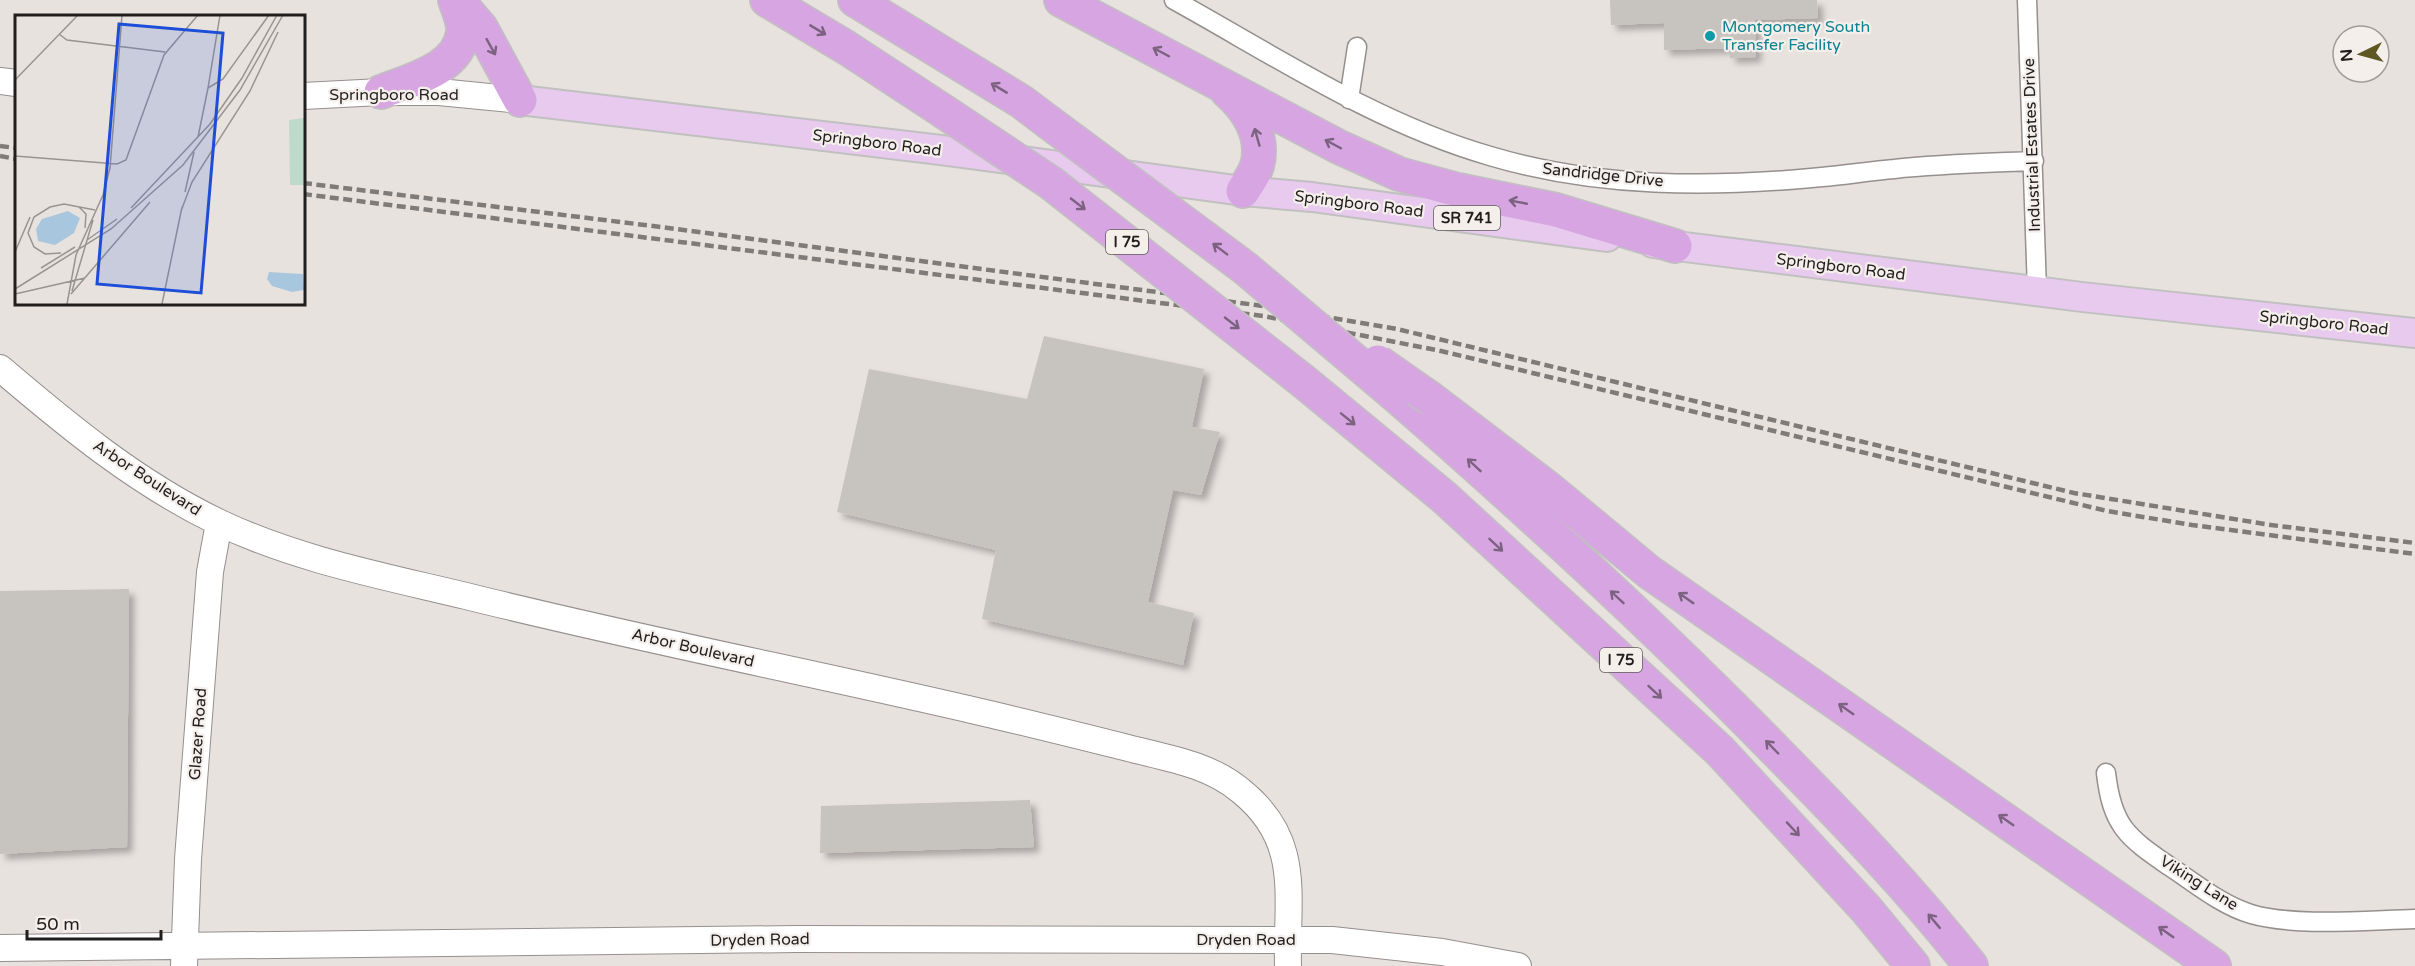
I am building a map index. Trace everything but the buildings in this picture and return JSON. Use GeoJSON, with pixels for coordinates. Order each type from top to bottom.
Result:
{"type":"FeatureCollection","features":[{"type":"Feature","properties":{"kind":"highway"},"geometry":{"type":"LineString","coordinates":[[381,92],[433,70],[457,52],[463,30],[456,0]]}},
{"type":"Feature","properties":{"kind":"highway"},"geometry":{"type":"LineString","coordinates":[[456,0],[481,28],[520,100]]}},
{"type":"Feature","properties":{"kind":"highway","name":"I 75"},"geometry":{"type":"LineString","coordinates":[[768,0],[847,48],[1051,183],[1303,381],[1445,498],[1720,751],[1842,883],[1913,966]]}},
{"type":"Feature","properties":{"kind":"highway","name":"I 75"},"geometry":{"type":"LineString","coordinates":[[855,0],[1022,102],[1245,268],[1394,394],[1461,452],[1707,680],[1899,878],[1971,966]]}},
{"type":"Feature","properties":{"kind":"highway"},"geometry":{"type":"LineString","coordinates":[[1061,0],[1340,147],[1399,174],[1458,190],[1556,210],[1675,246]]}},
{"type":"Feature","properties":{"kind":"highway"},"geometry":{"type":"LineString","coordinates":[[1212,79],[1244,107],[1257,133],[1260,149],[1257,168],[1243,191]]}},
{"type":"Feature","properties":{"kind":"highway"},"geometry":{"type":"LineString","coordinates":[[1245,268],[1431,399],[1549,489],[1649,572],[2214,966]]}},
{"type":"Feature","properties":{"kind":"main road","name":"Springboro Road"},"geometry":{"type":"LineString","coordinates":[[520,100],[941,150],[1243,191],[1312,197],[1675,246],[2037,291],[2415,333]]}},
{"type":"Feature","properties":{"kind":"street","name":"Sandridge Drive"},"geometry":{"type":"LineString","coordinates":[[1174,0],[1349,99],[1430,136],[1489,156],[1581,177],[1688,183],[1755,182],[1902,168],[2034,161]]}},
{"type":"Feature","properties":{"kind":"street","name":"Industrial Estates Drive"},"geometry":{"type":"LineString","coordinates":[[2027,0],[2037,291]]}},
{"type":"Feature","properties":{"kind":"street"},"geometry":{"type":"LineString","coordinates":[[1349,99],[1357,47]]}},
{"type":"Feature","properties":{"kind":"street"},"geometry":{"type":"LineString","coordinates":[[0,81],[15,83]]}},
{"type":"Feature","properties":{"kind":"street","name":"Springboro Road"},"geometry":{"type":"LineString","coordinates":[[304,96],[439,92],[520,100]]}},
{"type":"Feature","properties":{"kind":"street","name":"Arbor Boulevard"},"geometry":{"type":"LineString","coordinates":[[0,368],[75,430],[180,503],[219,523],[291,550],[503,606],[1066,732],[1198,767],[1218,775],[1249,798],[1265,815],[1281,842],[1288,877],[1288,966]]}},
{"type":"Feature","properties":{"kind":"street","name":"Glazer Road"},"geometry":{"type":"LineString","coordinates":[[184,956],[188,859],[210,572],[219,523]]}},
{"type":"Feature","properties":{"kind":"street","name":"Viking Lane"},"geometry":{"type":"LineString","coordinates":[[2106,773],[2114,811],[2120,825],[2130,837],[2231,906],[2251,914],[2299,920],[2415,919]]}},
{"type":"Feature","properties":{"kind":"street","name":"Dryden Road"},"geometry":{"type":"LineString","coordinates":[[0,948],[184,956],[970,938],[1150,941],[1287,940],[1352,942],[1442,952],[1518,966]]}},
{"type":"Feature","properties":{"kind":"railway"},"geometry":{"type":"LineString","coordinates":[[0,146],[15,148]]}},
{"type":"Feature","properties":{"kind":"railway"},"geometry":{"type":"LineString","coordinates":[[0,156],[15,159]]}},
{"type":"Feature","properties":{"kind":"railway"},"geometry":{"type":"LineString","coordinates":[[304,183],[661,227],[1256,305],[1397,329],[2074,493],[2271,525],[2415,543]]}},
{"type":"Feature","properties":{"kind":"railway"},"geometry":{"type":"LineString","coordinates":[[304,194],[1263,316],[1441,351],[2107,511],[2192,525],[2415,554]]}},
{"type":"Feature","properties":{"kind":"place","name":"Montgomery South Transfer Facility"},"geometry":{"type":"Point","coordinates":[1710,36]}}]}
